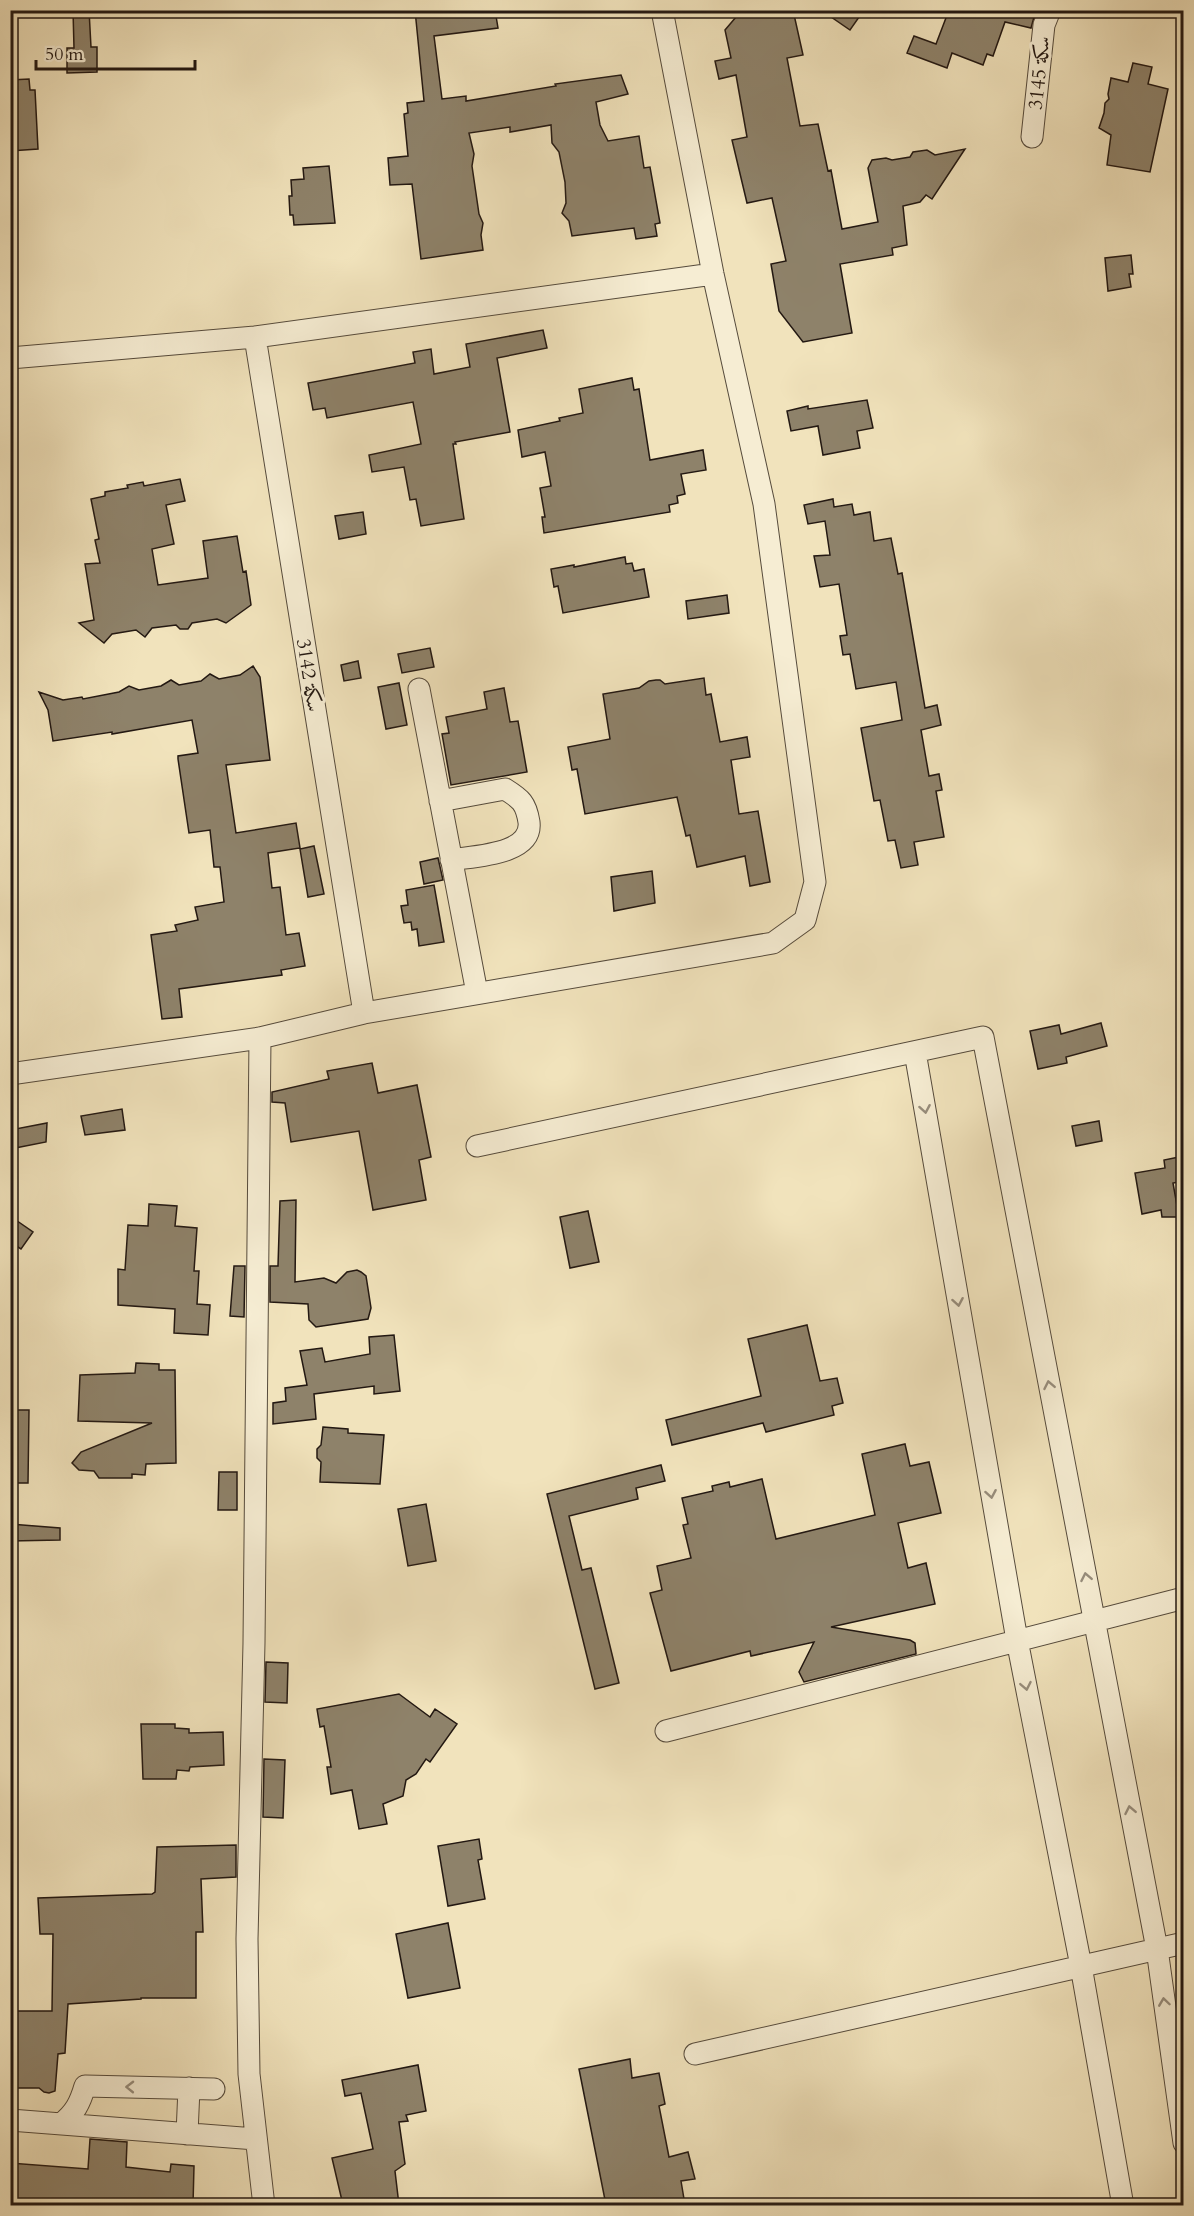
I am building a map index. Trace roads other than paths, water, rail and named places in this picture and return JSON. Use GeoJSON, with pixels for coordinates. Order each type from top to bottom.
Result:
{"type":"FeatureCollection","features":[{"type":"Feature","properties":{"kind":"street"},"geometry":{"type":"LineString","coordinates":[[10,1074],[260,1038],[363,1013],[773,943],[805,920],[815,882],[764,504],[713,274],[662,10]]}},
{"type":"Feature","properties":{"kind":"street","name":"سكة 3145"},"geometry":{"type":"LineString","coordinates":[[1032,137],[1044,25],[1050,10]]}},
{"type":"Feature","properties":{"kind":"street"},"geometry":{"type":"LineString","coordinates":[[10,358],[255,337],[713,274]]}},
{"type":"Feature","properties":{"kind":"street","name":"سكة 3142"},"geometry":{"type":"LineString","coordinates":[[255,337],[363,1013]]}},
{"type":"Feature","properties":{"kind":"street"},"geometry":{"type":"LineString","coordinates":[[419,689],[477,993]]}},
{"type":"Feature","properties":{"kind":"street"},"geometry":{"type":"LineString","coordinates":[[440,801],[506,789],[526,806],[529,826],[524,840],[511,850],[451,860]]}},
{"type":"Feature","properties":{"kind":"street"},"geometry":{"type":"LineString","coordinates":[[477,1146],[984,1037],[1157,1949],[1184,2143]]}},
{"type":"Feature","properties":{"kind":"street"},"geometry":{"type":"LineString","coordinates":[[260,1038],[254,1643],[247,1939],[249,2074],[264,2205]]}},
{"type":"Feature","properties":{"kind":"street"},"geometry":{"type":"LineString","coordinates":[[915,1052],[1017,1640],[1081,1966],[1123,2205]]}},
{"type":"Feature","properties":{"kind":"street"},"geometry":{"type":"LineString","coordinates":[[666,1731],[1184,1598]]}},
{"type":"Feature","properties":{"kind":"street"},"geometry":{"type":"LineString","coordinates":[[695,2054],[1184,1943]]}},
{"type":"Feature","properties":{"kind":"street"},"geometry":{"type":"LineString","coordinates":[[61,2124],[73,2115],[80,2103],[85,2086],[214,2089]]}},
{"type":"Feature","properties":{"kind":"street"},"geometry":{"type":"LineString","coordinates":[[188,2134],[189,2088]]}},
{"type":"Feature","properties":{"kind":"street"},"geometry":{"type":"LineString","coordinates":[[10,2121],[256,2139]]}}]}
